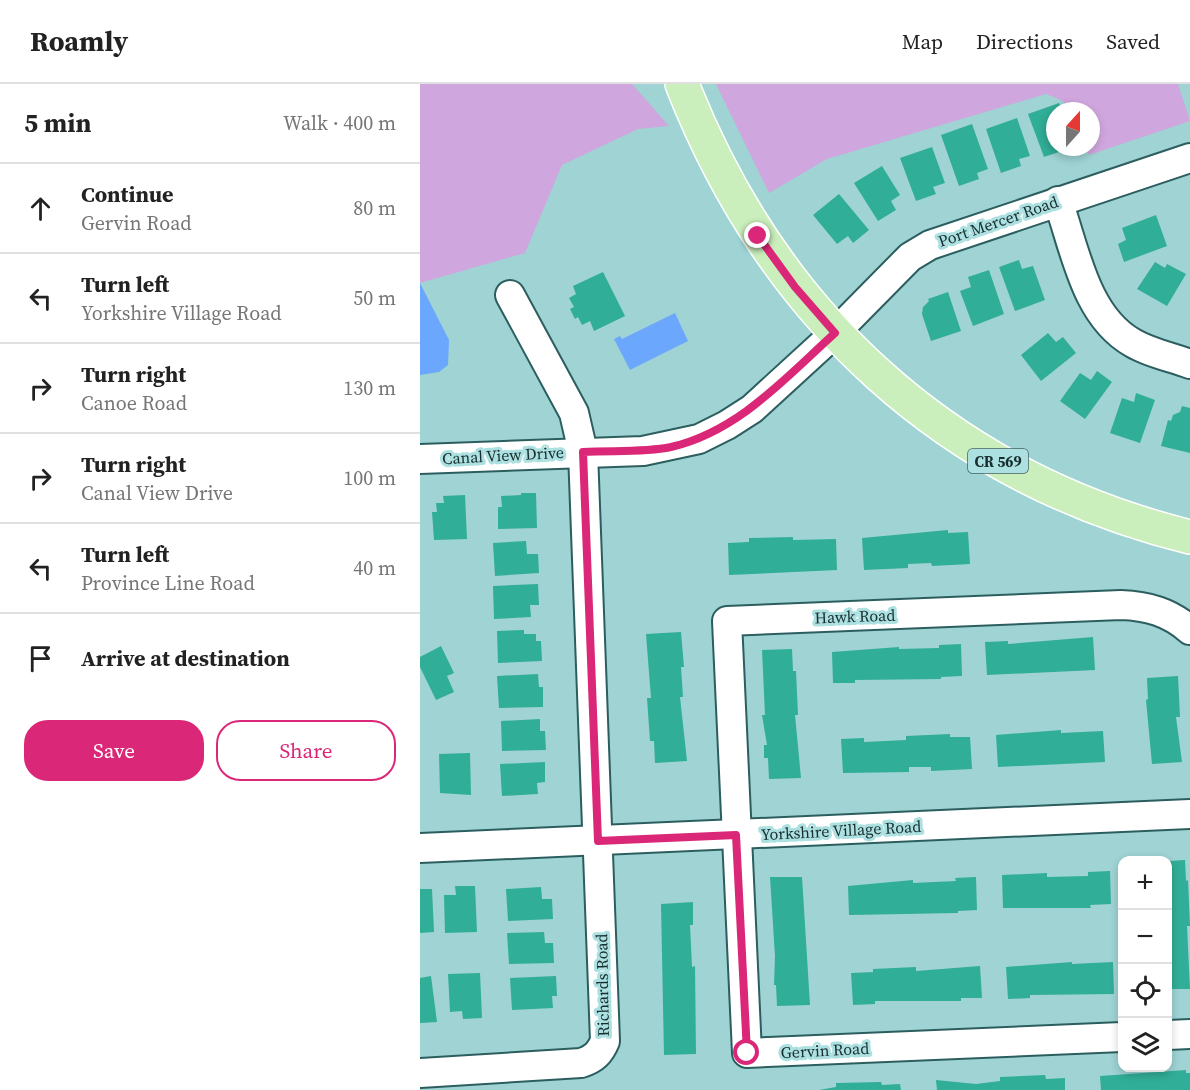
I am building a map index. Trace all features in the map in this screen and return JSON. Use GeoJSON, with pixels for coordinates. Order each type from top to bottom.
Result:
{"type":"FeatureCollection","features":[{"type":"Feature","properties":{"kind":"main road","name":"CR 569"},"geometry":{"type":"LineString","coordinates":[[682,84],[698,126],[726,182],[758,236],[795,287],[835,333],[872,369],[922,411],[972,446],[1026,477],[1085,505],[1142,525],[1190,537]]}},
{"type":"Feature","properties":{"kind":"street","name":"Port Mercer Road"},"geometry":{"type":"LineString","coordinates":[[835,333],[910,257],[930,245],[1190,158]]}},
{"type":"Feature","properties":{"kind":"street"},"geometry":{"type":"LineString","coordinates":[[1058,201],[1091,296],[1102,315],[1116,331],[1133,343],[1190,363]]}},
{"type":"Feature","properties":{"kind":"street"},"geometry":{"type":"LineString","coordinates":[[510,295],[574,413],[583,452],[598,841]]}},
{"type":"Feature","properties":{"kind":"street","name":"Canal View Drive"},"geometry":{"type":"LineString","coordinates":[[420,459],[643,451],[670,447],[709,434],[752,409],[835,333]]}},
{"type":"Feature","properties":{"kind":"street","name":"Hawk Road"},"geometry":{"type":"LineString","coordinates":[[736,835],[727,621],[1121,605],[1141,606],[1163,612],[1190,630]]}},
{"type":"Feature","properties":{"kind":"street","name":"Yorkshire Village Road"},"geometry":{"type":"LineString","coordinates":[[420,848],[1190,814]]}},
{"type":"Feature","properties":{"kind":"street","name":"Gervin Road"},"geometry":{"type":"LineString","coordinates":[[736,835],[747,1053],[1118,1036]]}},
{"type":"Feature","properties":{"kind":"street","name":"Richards Road"},"geometry":{"type":"LineString","coordinates":[[420,1073],[581,1063],[591,1060],[601,1052],[605,1041],[598,841]]}},
{"type":"Feature","properties":{"kind":"street"},"geometry":{"type":"LineString","coordinates":[[1172,1035],[1190,1034]]}},
{"type":"Feature","properties":{"kind":"shaded area"},"geometry":{"type":"Polygon","coordinates":[[[420,84],[632,84],[669,126],[638,129],[562,165],[525,253],[420,283],[420,84]]]}},
{"type":"Feature","properties":{"kind":"shaded area"},"geometry":{"type":"Polygon","coordinates":[[[716,84],[1178,84],[1190,121],[1100,151],[1100,102],[1064,102],[1046,94],[827,159],[769,193],[716,84]]]}},
{"type":"Feature","properties":{"kind":"water"},"geometry":{"type":"Polygon","coordinates":[[[420,283],[449,340],[448,365],[439,372],[420,375],[420,283]]]}},
{"type":"Feature","properties":{"kind":"water"},"geometry":{"type":"Polygon","coordinates":[[[675,313],[688,341],[630,370],[614,339],[620,336],[622,339],[675,313]]]}},
{"type":"Feature","properties":{"kind":"building"},"geometry":{"type":"Polygon","coordinates":[[[1046,108],[1047,156],[1044,157],[1028,114],[1046,108]]]}},
{"type":"Feature","properties":{"kind":"building"},"geometry":{"type":"Polygon","coordinates":[[[1017,118],[1030,156],[1019,159],[1021,166],[1001,173],[986,129],[1017,118]]]}},
{"type":"Feature","properties":{"kind":"building"},"geometry":{"type":"Polygon","coordinates":[[[972,124],[988,169],[977,173],[979,179],[959,186],[941,135],[972,124]]]}},
{"type":"Feature","properties":{"kind":"building"},"geometry":{"type":"Polygon","coordinates":[[[932,147],[945,183],[933,187],[936,194],[916,201],[900,158],[932,147]]]}},
{"type":"Feature","properties":{"kind":"building"},"geometry":{"type":"Polygon","coordinates":[[[882,166],[900,195],[891,201],[896,210],[878,221],[854,183],[882,166]]]}},
{"type":"Feature","properties":{"kind":"building"},"geometry":{"type":"Polygon","coordinates":[[[839,194],[869,230],[853,243],[848,236],[837,244],[813,215],[839,194]]]}},
{"type":"Feature","properties":{"kind":"building"},"geometry":{"type":"Polygon","coordinates":[[[1156,215],[1167,246],[1124,262],[1118,244],[1126,240],[1122,228],[1156,215]]]}},
{"type":"Feature","properties":{"kind":"building"},"geometry":{"type":"Polygon","coordinates":[[[1019,260],[1022,269],[1033,266],[1045,300],[1015,311],[999,267],[1019,260]]]}},
{"type":"Feature","properties":{"kind":"building"},"geometry":{"type":"Polygon","coordinates":[[[1155,262],[1165,268],[1167,264],[1186,274],[1167,306],[1137,289],[1155,262]]]}},
{"type":"Feature","properties":{"kind":"building"},"geometry":{"type":"Polygon","coordinates":[[[989,270],[1004,314],[973,326],[960,291],[971,287],[968,277],[989,270]]]}},
{"type":"Feature","properties":{"kind":"building"},"geometry":{"type":"Polygon","coordinates":[[[603,272],[625,316],[594,331],[590,321],[582,325],[578,317],[575,319],[570,309],[574,307],[569,298],[576,294],[573,286],[603,272]]]}},
{"type":"Feature","properties":{"kind":"building"},"geometry":{"type":"Polygon","coordinates":[[[948,292],[961,331],[931,341],[922,314],[923,307],[929,301],[928,299],[948,292]]]}},
{"type":"Feature","properties":{"kind":"building"},"geometry":{"type":"Polygon","coordinates":[[[1048,333],[1056,342],[1063,337],[1076,353],[1041,381],[1021,355],[1048,333]]]}},
{"type":"Feature","properties":{"kind":"building"},"geometry":{"type":"Polygon","coordinates":[[[1097,371],[1112,382],[1085,419],[1060,401],[1080,373],[1091,380],[1097,371]]]}},
{"type":"Feature","properties":{"kind":"building"},"geometry":{"type":"Polygon","coordinates":[[[1136,393],[1155,400],[1140,443],[1110,433],[1122,398],[1134,402],[1136,393]]]}},
{"type":"Feature","properties":{"kind":"building"},"geometry":{"type":"Polygon","coordinates":[[[1182,406],[1190,408],[1190,453],[1161,446],[1168,420],[1171,421],[1173,415],[1180,412],[1182,406]]]}},
{"type":"Feature","properties":{"kind":"building"},"geometry":{"type":"Polygon","coordinates":[[[521,493],[536,493],[537,528],[498,529],[498,507],[502,507],[501,496],[521,495],[521,493]]]}},
{"type":"Feature","properties":{"kind":"building"},"geometry":{"type":"Polygon","coordinates":[[[465,495],[467,539],[434,540],[432,512],[437,512],[436,503],[444,503],[443,496],[465,495]]]}},
{"type":"Feature","properties":{"kind":"building"},"geometry":{"type":"Polygon","coordinates":[[[948,530],[948,533],[968,532],[970,564],[932,566],[931,563],[908,564],[908,568],[864,570],[862,538],[948,530]]]}},
{"type":"Feature","properties":{"kind":"building"},"geometry":{"type":"Polygon","coordinates":[[[793,537],[793,540],[836,539],[837,570],[729,575],[728,543],[749,542],[749,538],[793,537]]]}},
{"type":"Feature","properties":{"kind":"building"},"geometry":{"type":"Polygon","coordinates":[[[526,541],[527,554],[538,554],[539,573],[495,576],[493,543],[526,541]]]}},
{"type":"Feature","properties":{"kind":"building"},"geometry":{"type":"Polygon","coordinates":[[[538,584],[539,605],[530,605],[531,617],[494,619],[493,586],[538,584]]]}},
{"type":"Feature","properties":{"kind":"building"},"geometry":{"type":"Polygon","coordinates":[[[524,630],[524,634],[536,634],[536,641],[541,641],[542,661],[498,663],[497,631],[524,630]]]}},
{"type":"Feature","properties":{"kind":"building"},"geometry":{"type":"Polygon","coordinates":[[[681,632],[684,667],[681,667],[683,697],[680,697],[687,761],[655,763],[654,741],[650,741],[647,698],[651,698],[646,634],[681,632]]]}},
{"type":"Feature","properties":{"kind":"building"},"geometry":{"type":"Polygon","coordinates":[[[1093,637],[1095,670],[987,675],[985,642],[1008,641],[1008,644],[1093,637]]]}},
{"type":"Feature","properties":{"kind":"building"},"geometry":{"type":"Polygon","coordinates":[[[961,644],[962,676],[941,677],[941,679],[855,680],[855,683],[833,683],[832,652],[899,647],[899,649],[939,648],[939,645],[961,644]]]}},
{"type":"Feature","properties":{"kind":"building"},"geometry":{"type":"Polygon","coordinates":[[[441,646],[454,673],[447,676],[454,692],[436,700],[420,667],[420,657],[441,646]]]}},
{"type":"Feature","properties":{"kind":"building"},"geometry":{"type":"Polygon","coordinates":[[[792,649],[793,671],[796,671],[798,715],[795,715],[801,778],[769,779],[768,758],[764,758],[764,745],[767,745],[762,715],[765,715],[762,650],[792,649]]]}},
{"type":"Feature","properties":{"kind":"building"},"geometry":{"type":"Polygon","coordinates":[[[538,674],[539,687],[543,687],[543,707],[499,708],[497,676],[538,674]]]}},
{"type":"Feature","properties":{"kind":"building"},"geometry":{"type":"Polygon","coordinates":[[[1178,676],[1180,717],[1176,717],[1182,762],[1152,764],[1146,700],[1148,699],[1147,678],[1178,676]]]}},
{"type":"Feature","properties":{"kind":"building"},"geometry":{"type":"Polygon","coordinates":[[[540,719],[540,731],[545,731],[546,750],[502,751],[501,721],[540,719]]]}},
{"type":"Feature","properties":{"kind":"building"},"geometry":{"type":"Polygon","coordinates":[[[1061,730],[1061,733],[1103,731],[1105,762],[998,767],[996,735],[1061,730]]]}},
{"type":"Feature","properties":{"kind":"building"},"geometry":{"type":"Polygon","coordinates":[[[950,734],[950,737],[970,737],[972,769],[931,771],[931,767],[909,767],[909,772],[843,773],[841,739],[864,738],[864,742],[906,740],[906,736],[950,734]]]}},
{"type":"Feature","properties":{"kind":"building"},"geometry":{"type":"Polygon","coordinates":[[[470,753],[471,795],[440,793],[439,754],[470,753]]]}},
{"type":"Feature","properties":{"kind":"building"},"geometry":{"type":"Polygon","coordinates":[[[545,762],[545,782],[537,783],[538,794],[502,796],[500,764],[545,762]]]}},
{"type":"Feature","properties":{"kind":"building"},"geometry":{"type":"Polygon","coordinates":[[[1185,860],[1186,881],[1188,880],[1190,926],[1187,926],[1190,989],[1172,989],[1172,861],[1185,860]]]}},
{"type":"Feature","properties":{"kind":"building"},"geometry":{"type":"Polygon","coordinates":[[[1110,871],[1111,904],[1090,905],[1091,908],[1003,908],[1002,875],[1047,873],[1047,877],[1088,876],[1088,872],[1110,871]]]}},
{"type":"Feature","properties":{"kind":"building"},"geometry":{"type":"Polygon","coordinates":[[[770,877],[802,877],[810,1005],[777,1006],[776,985],[774,985],[775,956],[770,877]]]}},
{"type":"Feature","properties":{"kind":"building"},"geometry":{"type":"Polygon","coordinates":[[[976,877],[977,910],[958,911],[958,913],[849,915],[848,886],[913,880],[913,883],[956,881],[955,878],[976,877]]]}},
{"type":"Feature","properties":{"kind":"building"},"geometry":{"type":"Polygon","coordinates":[[[455,886],[475,886],[477,932],[445,933],[444,895],[456,895],[455,886]]]}},
{"type":"Feature","properties":{"kind":"building"},"geometry":{"type":"Polygon","coordinates":[[[541,887],[542,899],[552,899],[553,919],[508,921],[506,889],[541,887]]]}},
{"type":"Feature","properties":{"kind":"building"},"geometry":{"type":"Polygon","coordinates":[[[420,889],[432,889],[434,932],[420,933],[420,889]]]}},
{"type":"Feature","properties":{"kind":"building"},"geometry":{"type":"Polygon","coordinates":[[[693,902],[693,925],[690,925],[692,967],[695,966],[696,1054],[664,1055],[661,904],[693,902]]]}},
{"type":"Feature","properties":{"kind":"building"},"geometry":{"type":"Polygon","coordinates":[[[544,932],[545,943],[553,943],[554,963],[509,964],[507,933],[544,932]]]}},
{"type":"Feature","properties":{"kind":"building"},"geometry":{"type":"Polygon","coordinates":[[[1072,962],[1072,964],[1113,962],[1114,994],[1030,995],[1030,998],[1008,999],[1006,967],[1072,962]]]}},
{"type":"Feature","properties":{"kind":"building"},"geometry":{"type":"Polygon","coordinates":[[[980,966],[982,998],[961,998],[961,1001],[875,1001],[875,1004],[853,1005],[851,973],[873,972],[873,969],[916,967],[916,971],[980,966]]]}},
{"type":"Feature","properties":{"kind":"building"},"geometry":{"type":"Polygon","coordinates":[[[480,973],[482,1018],[463,1019],[462,1011],[450,1012],[448,974],[480,973]]]}},
{"type":"Feature","properties":{"kind":"building"},"geometry":{"type":"Polygon","coordinates":[[[431,976],[437,1022],[420,1023],[420,978],[431,976]]]}},
{"type":"Feature","properties":{"kind":"building"},"geometry":{"type":"Polygon","coordinates":[[[556,976],[557,996],[552,996],[553,1008],[512,1010],[510,978],[556,976]]]}},
{"type":"Feature","properties":{"kind":"building"},"geometry":{"type":"Polygon","coordinates":[[[1186,1070],[1186,1073],[1190,1073],[1190,1090],[1101,1090],[1100,1076],[1186,1070]]]}},
{"type":"Feature","properties":{"kind":"building"},"geometry":{"type":"Polygon","coordinates":[[[1045,1075],[1046,1079],[1065,1078],[1065,1090],[937,1090],[936,1080],[976,1084],[1000,1081],[1000,1077],[1045,1075]]]}},
{"type":"Feature","properties":{"kind":"building"},"geometry":{"type":"Polygon","coordinates":[[[881,1082],[882,1085],[900,1084],[901,1090],[819,1090],[836,1087],[836,1083],[881,1082]]]}},
{"type":"Feature","properties":{"kind":"route"},"geometry":{"type":"LineString","coordinates":[[747,1053],[736,835],[598,841],[583,452],[643,451],[670,447],[699,439],[727,426],[752,409],[835,333],[795,287],[758,236]]}}]}
